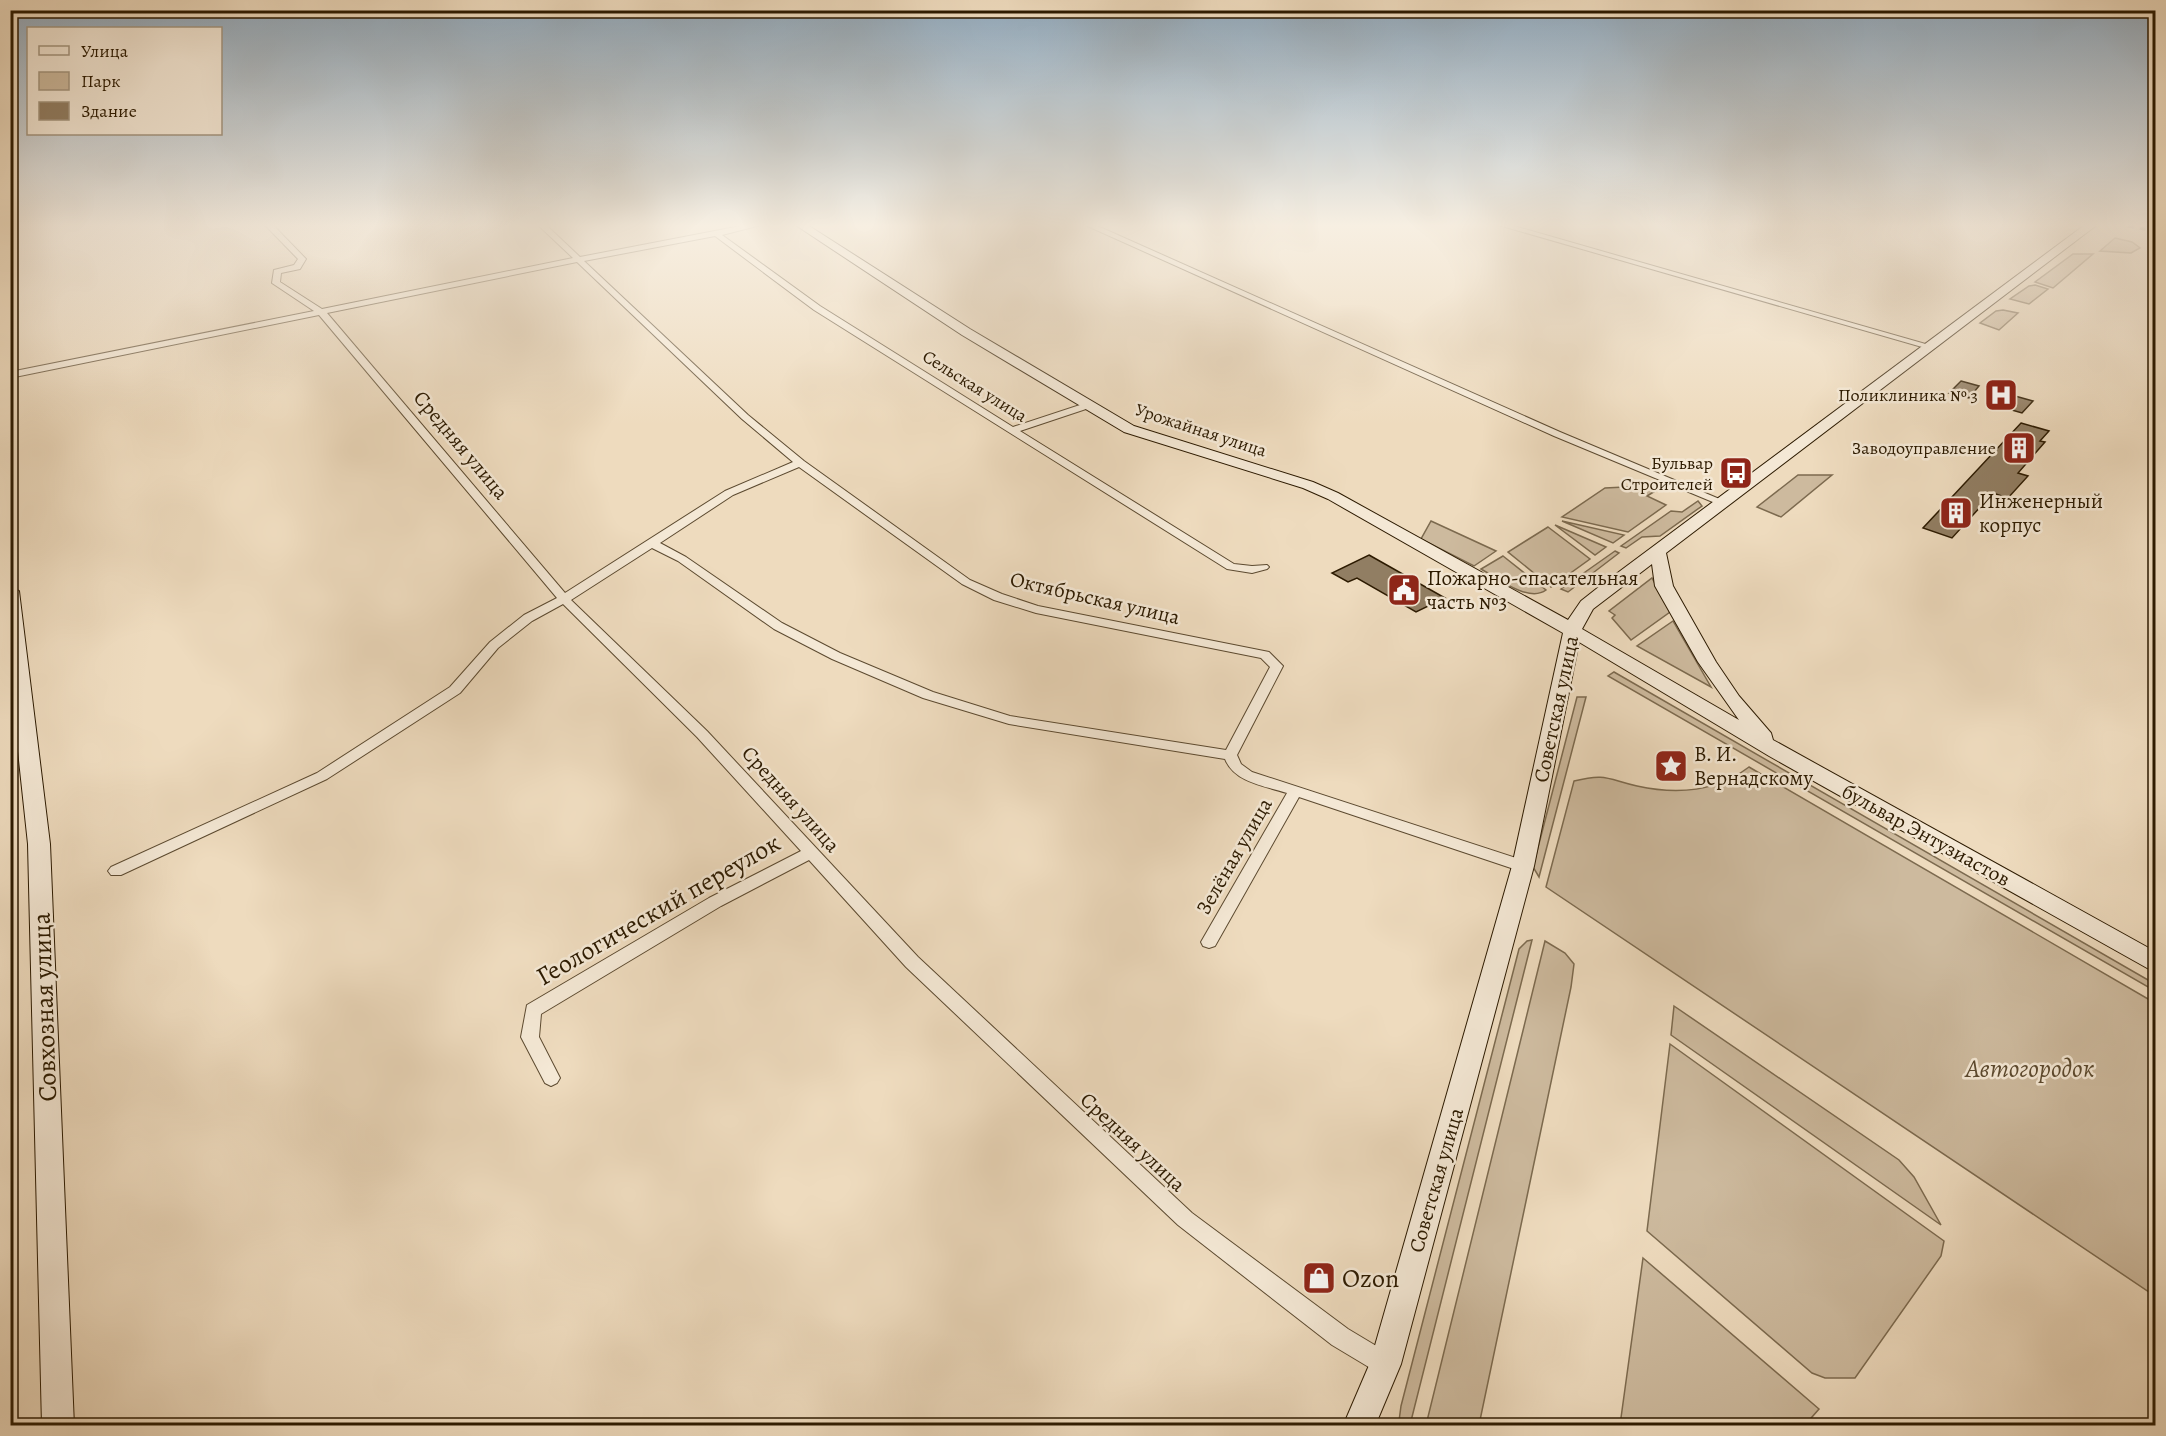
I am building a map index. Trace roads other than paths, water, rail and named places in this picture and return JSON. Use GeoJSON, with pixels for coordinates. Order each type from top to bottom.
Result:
{"type":"FeatureCollection","features":[{"type":"Feature","properties":{"kind":"main road","name":"Урожайная улица"},"geometry":{"type":"LineString","coordinates":[[903,291],[966,332],[1148,437],[1292,480],[1324,493],[1512,596],[1572,632]]}},
{"type":"Feature","properties":{"kind":"main road","name":"Советская улица"},"geometry":{"type":"LineString","coordinates":[[1359,1425],[1385,1364],[1523,866],[1572,632],[1579,615],[1587,605],[2005,291]]}},
{"type":"Feature","properties":{"kind":"main road"},"geometry":{"type":"LineString","coordinates":[[1658,552],[1664,586],[1707,662],[1744,716],[1776,751]]}},
{"type":"Feature","properties":{"kind":"main road","name":"Совхозная улица"},"geometry":{"type":"LineString","coordinates":[[10,591],[39,844],[58,1425]]}},
{"type":"Feature","properties":{"kind":"main road","name":"бульвар Энтузиастов"},"geometry":{"type":"LineString","coordinates":[[1572,632],[1776,751],[2156,964]]}},
{"type":"Feature","properties":{"kind":"street","name":"Средняя улица"},"geometry":{"type":"LineString","coordinates":[[288,291],[321,312],[564,599],[702,734],[912,962],[1185,1219],[1340,1337],[1385,1364]]}},
{"type":"Feature","properties":{"kind":"street"},"geometry":{"type":"LineString","coordinates":[[10,375],[426,291]]}},
{"type":"Feature","properties":{"kind":"street","name":"Октябрьская улица"},"geometry":{"type":"LineString","coordinates":[[613,291],[701,377],[800,463],[966,582],[998,597],[1076,618],[1265,655],[1274,660],[1278,666],[1230,755]]}},
{"type":"Feature","properties":{"kind":"street","name":"Сельская улица"},"geometry":{"type":"LineString","coordinates":[[795,291],[818,308],[1231,567],[1252,570],[1263,567]]}},
{"type":"Feature","properties":{"kind":"street"},"geometry":{"type":"LineString","coordinates":[[1236,291],[1492,406],[1724,503]]}},
{"type":"Feature","properties":{"kind":"street"},"geometry":{"type":"LineString","coordinates":[[1735,291],[1932,347]]}},
{"type":"Feature","properties":{"kind":"street"},"geometry":{"type":"LineString","coordinates":[[1013,430],[1089,405]]}},
{"type":"Feature","properties":{"kind":"street"},"geometry":{"type":"LineString","coordinates":[[116,871],[322,776],[455,690],[494,645],[528,618],[564,599],[729,493],[800,463]]}},
{"type":"Feature","properties":{"kind":"street"},"geometry":{"type":"LineString","coordinates":[[652,543],[682,559],[778,626],[928,695],[1009,720],[1230,755],[1235,767],[1246,775],[1523,866]]}},
{"type":"Feature","properties":{"kind":"street","name":"Зелёная улица"},"geometry":{"type":"LineString","coordinates":[[1209,942],[1295,791]]}},
{"type":"Feature","properties":{"kind":"street","name":"Геологический переулок"},"geometry":{"type":"LineString","coordinates":[[551,1078],[530,1037],[533,1010],[715,902],[811,852]]}},
{"type":"Feature","properties":{"kind":"place","name":"Поликлиника № 3"},"geometry":{"type":"Point","coordinates":[2001,395]}},
{"type":"Feature","properties":{"kind":"place","name":"Заводоуправление"},"geometry":{"type":"Point","coordinates":[2019,448]}},
{"type":"Feature","properties":{"kind":"place","name":"Бульвар Строителей"},"geometry":{"type":"Point","coordinates":[1736,473]}},
{"type":"Feature","properties":{"kind":"place","name":"Инженерный корпус"},"geometry":{"type":"Point","coordinates":[1956,513]}},
{"type":"Feature","properties":{"kind":"place","name":"Пожарно-спасательная часть №3"},"geometry":{"type":"Point","coordinates":[1404,590]}},
{"type":"Feature","properties":{"kind":"place","name":"В. И. Вернадскому"},"geometry":{"type":"Point","coordinates":[1671,766]}},
{"type":"Feature","properties":{"kind":"place","name":"Ozon"},"geometry":{"type":"Point","coordinates":[1319,1278]}},
{"type":"Feature","properties":{"kind":"park label","name":"Автогородок"},"geometry":{"type":"Point","coordinates":[2030,1068]}}]}
